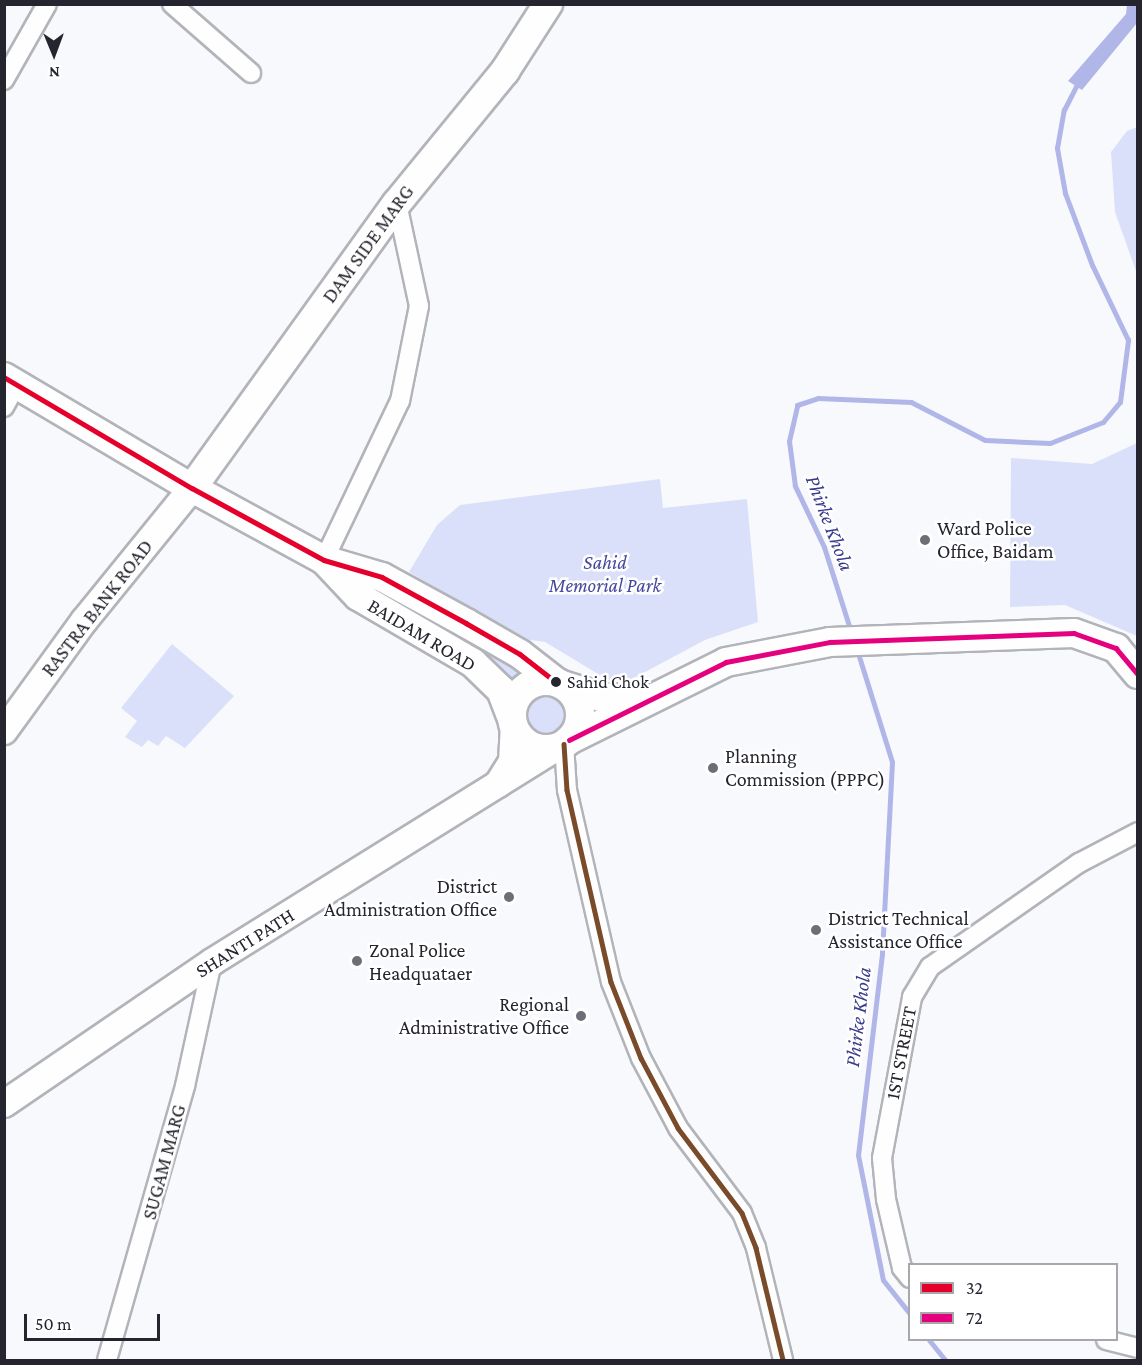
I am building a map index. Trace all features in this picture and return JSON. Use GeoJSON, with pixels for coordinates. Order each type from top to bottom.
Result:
{"type":"FeatureCollection","features":[{"type":"Feature","properties":{"kind":"main road","name":"DAM SIDE MARG"},"geometry":{"type":"LineString","coordinates":[[192,488],[397,203],[505,71],[548,4]]}},
{"type":"Feature","properties":{"kind":"main road","name":"BAIDAM ROAD"},"geometry":{"type":"LineString","coordinates":[[9,389],[324,560],[382,577],[520,654],[576,697],[580,712],[578,727],[563,744]]}},
{"type":"Feature","properties":{"kind":"main road","name":"RASTRA BANK ROAD"},"geometry":{"type":"LineString","coordinates":[[4,731],[84,621],[192,488]]}},
{"type":"Feature","properties":{"kind":"main road","name":"BAIDAM ROAD"},"geometry":{"type":"LineString","coordinates":[[324,560],[358,596],[473,663],[501,690],[512,722],[532,746],[563,744],[726,662],[830,642],[888,638],[1074,633],[1116,648],[1137,674]]}},
{"type":"Feature","properties":{"kind":"main road","name":"BAIDAM ROAD"},"geometry":{"type":"LineString","coordinates":[[512,722],[516,698],[529,685],[561,684],[604,698],[641,699],[665,693]]}},
{"type":"Feature","properties":{"kind":"main road","name":"SHANTI PATH"},"geometry":{"type":"LineString","coordinates":[[492,791],[512,762],[512,722]]}},
{"type":"Feature","properties":{"kind":"main road","name":"SHANTI PATH"},"geometry":{"type":"LineString","coordinates":[[4,1104],[212,962],[492,791],[563,744]]}},
{"type":"Feature","properties":{"kind":"street"},"geometry":{"type":"LineString","coordinates":[[4,80],[48,4]]}},
{"type":"Feature","properties":{"kind":"street"},"geometry":{"type":"LineString","coordinates":[[172,4],[251,74]]}},
{"type":"Feature","properties":{"kind":"street"},"geometry":{"type":"LineString","coordinates":[[324,560],[400,401],[419,306],[397,203]]}},
{"type":"Feature","properties":{"kind":"street"},"geometry":{"type":"LineString","coordinates":[[563,744],[564,772],[611,982],[641,1058],[678,1128],[742,1213],[756,1248],[783,1360]]}},
{"type":"Feature","properties":{"kind":"street","name":"1ST STREET"},"geometry":{"type":"LineString","coordinates":[[908,1277],[902,1268],[886,1199],[882,1158],[912,997],[930,967],[1079,863],[1137,832]]}},
{"type":"Feature","properties":{"kind":"street","name":"SUGAM MARG"},"geometry":{"type":"LineString","coordinates":[[107,1360],[185,1086],[212,962]]}},
{"type":"Feature","properties":{"kind":"street"},"geometry":{"type":"LineString","coordinates":[[1110,1341],[1137,1348]]}},
{"type":"Feature","properties":{"kind":"green space"},"geometry":{"type":"Polygon","coordinates":[[[1138,127],[1137,274],[1115,212],[1111,152],[1127,131],[1138,127]]]}},
{"type":"Feature","properties":{"kind":"green space"},"geometry":{"type":"Polygon","coordinates":[[[1137,443],[1137,636],[1065,605],[1010,607],[1011,458],[1092,464],[1137,443]]]}},
{"type":"Feature","properties":{"kind":"green space","name":"Sahid Memorial Park"},"geometry":{"type":"Polygon","coordinates":[[[660,479],[663,508],[747,499],[758,622],[705,640],[630,680],[608,680],[545,642],[523,639],[409,572],[437,525],[460,505],[660,479]]]}},
{"type":"Feature","properties":{"kind":"green space"},"geometry":{"type":"Polygon","coordinates":[[[359,580],[499,657],[519,674],[505,686],[486,655],[359,580]]]}},
{"type":"Feature","properties":{"kind":"green space"},"geometry":{"type":"Polygon","coordinates":[[[172,644],[234,696],[185,748],[166,736],[158,746],[148,740],[142,747],[125,737],[137,721],[121,708],[172,644]]]}},
{"type":"Feature","properties":{"kind":"green space"},"geometry":{"type":"Polygon","coordinates":[[[547,694],[555,695],[561,700],[566,706],[566,722],[561,728],[555,733],[547,734],[539,733],[533,728],[528,722],[527,714],[528,706],[533,700],[539,695],[547,694]]]}},
{"type":"Feature","properties":{"kind":"water"},"geometry":{"type":"Polygon","coordinates":[[[1127,5],[1137,5],[1137,23],[1082,90],[1068,81],[1126,14],[1127,5]]]}},
{"type":"Feature","properties":{"kind":"waterway","name":"Phirke Khola"},"geometry":{"type":"LineString","coordinates":[[851,632],[824,547],[795,486],[789,441],[797,405],[818,398],[911,402],[985,440],[1050,443],[1103,422],[1120,402],[1128,340],[1092,265],[1065,193],[1057,148],[1064,110],[1076,86]]}},
{"type":"Feature","properties":{"kind":"waterway","name":"Phirke Khola"},"geometry":{"type":"LineString","coordinates":[[857,650],[892,762],[882,954],[858,1155],[883,1280],[908,1311]]}},
{"type":"Feature","properties":{"kind":"waterway","name":"Phirke Khola"},"geometry":{"type":"LineString","coordinates":[[930,1341],[945,1360]]}},
{"type":"Feature","properties":{"kind":"transit line","name":"32"},"geometry":{"type":"LineString","coordinates":[[4,377],[192,488],[324,560],[382,577],[466,623],[520,654],[556,682]]}},
{"type":"Feature","properties":{"kind":"transit line","name":"72"},"geometry":{"type":"LineString","coordinates":[[569,740],[726,662],[830,642],[1074,633],[1116,648],[1138,674]]}},
{"type":"Feature","properties":{"kind":"transit line"},"geometry":{"type":"LineString","coordinates":[[564,744],[567,790],[611,982],[641,1058],[678,1128],[742,1213],[756,1248],[783,1360]]}},
{"type":"Feature","properties":{"kind":"place","name":"Ward Police Office, Baidam"},"geometry":{"type":"Point","coordinates":[925,540]}},
{"type":"Feature","properties":{"kind":"place","name":"Sahid Chok"},"geometry":{"type":"Point","coordinates":[556,682]}},
{"type":"Feature","properties":{"kind":"place","name":"Planning Commission (PPPC)"},"geometry":{"type":"Point","coordinates":[713,768]}},
{"type":"Feature","properties":{"kind":"place","name":"District Administration Office"},"geometry":{"type":"Point","coordinates":[509,897]}},
{"type":"Feature","properties":{"kind":"place","name":"District Technical Assistance Office"},"geometry":{"type":"Point","coordinates":[816,930]}},
{"type":"Feature","properties":{"kind":"place","name":"Zonal Police Headquataer"},"geometry":{"type":"Point","coordinates":[357,961]}},
{"type":"Feature","properties":{"kind":"place","name":"Regional Administrative Office"},"geometry":{"type":"Point","coordinates":[581,1016]}}]}
